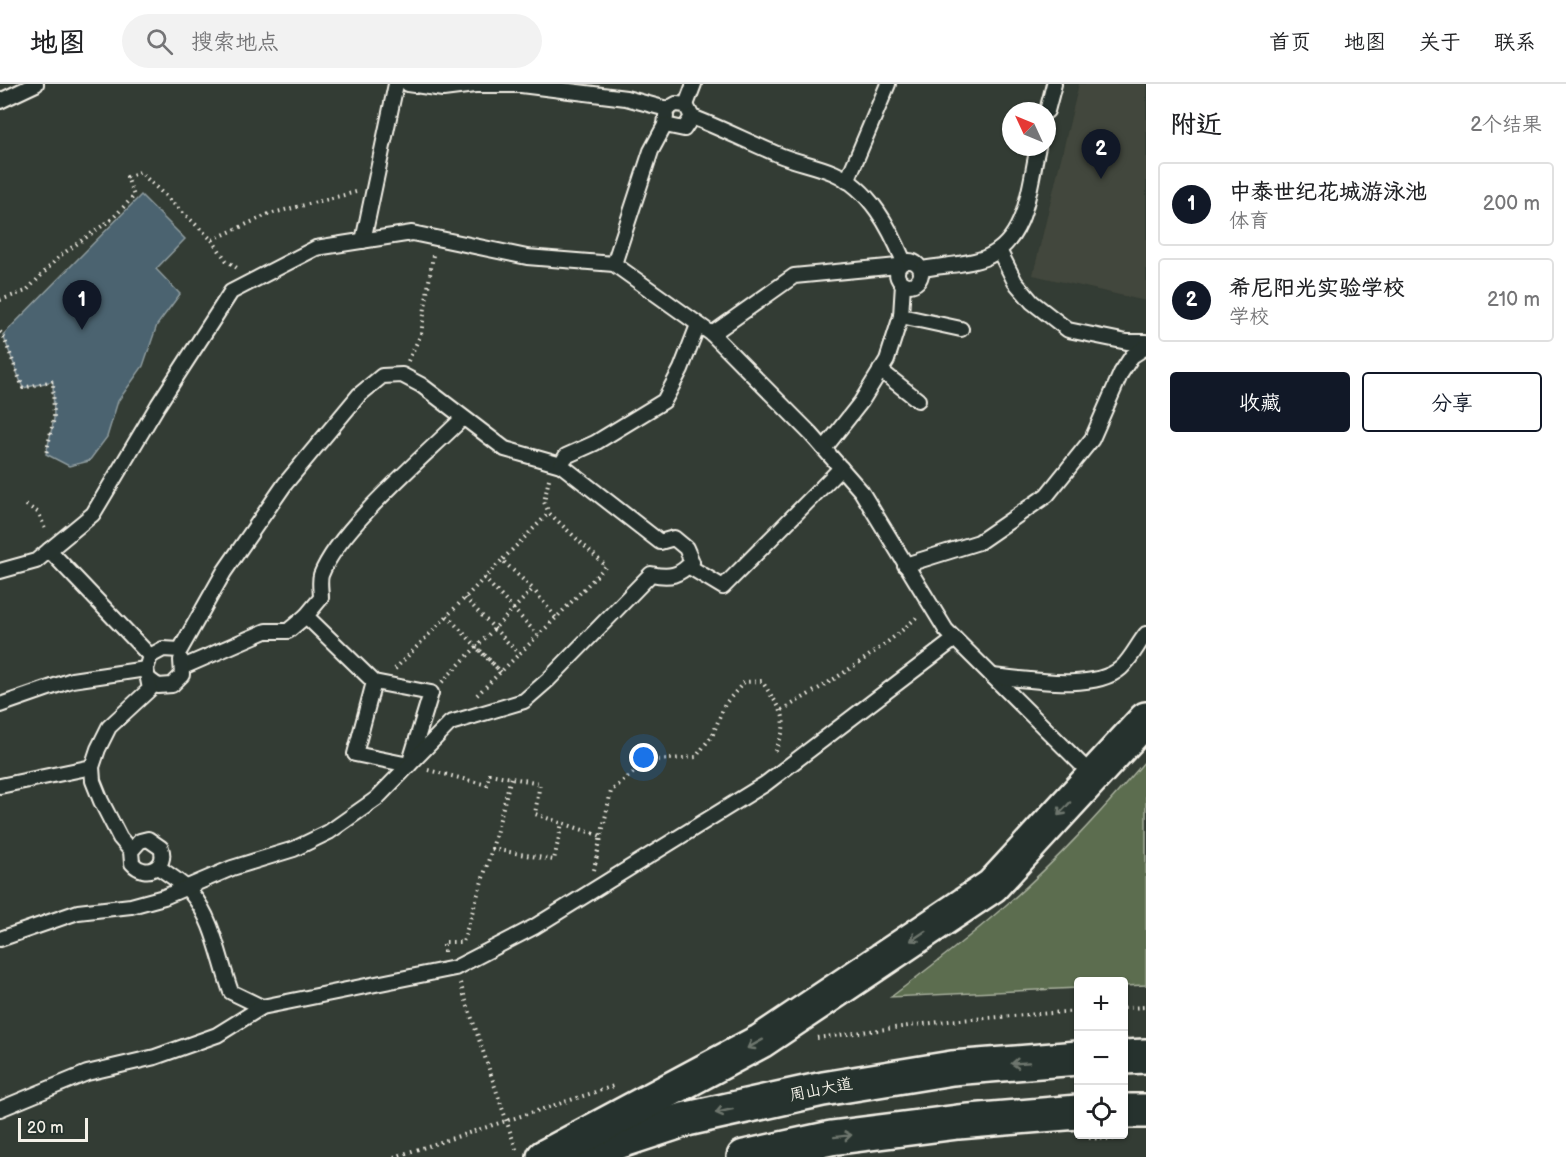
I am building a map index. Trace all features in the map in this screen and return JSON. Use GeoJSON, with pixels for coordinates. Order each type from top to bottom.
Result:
{"type":"FeatureCollection","features":[{"type":"Feature","properties":{"kind":"main road"},"geometry":{"type":"LineString","coordinates":[[544,1157],[761,1041],[992,886],[1146,719]]}},
{"type":"Feature","properties":{"kind":"main road"},"geometry":{"type":"LineString","coordinates":[[1128,1057],[1146,1056]]}},
{"type":"Feature","properties":{"kind":"main road","name":"周山大道"},"geometry":{"type":"LineString","coordinates":[[570,1157],[687,1119],[823,1089],[952,1068],[1074,1058]]}},
{"type":"Feature","properties":{"kind":"main road"},"geometry":{"type":"LineString","coordinates":[[1128,1111],[1146,1111]]}},
{"type":"Feature","properties":{"kind":"main road"},"geometry":{"type":"LineString","coordinates":[[744,1157],[831,1137],[958,1122],[1074,1112]]}},
{"type":"Feature","properties":{"kind":"lane"},"geometry":{"type":"LineString","coordinates":[[0,101],[36,84]]}},
{"type":"Feature","properties":{"kind":"lane"},"geometry":{"type":"LineString","coordinates":[[363,241],[396,84]]}},
{"type":"Feature","properties":{"kind":"lane"},"geometry":{"type":"LineString","coordinates":[[408,84],[443,89],[475,85],[521,85],[626,98],[667,109],[676,104],[780,155],[835,173],[857,187],[877,210],[895,239],[901,264],[895,274],[903,284],[908,286],[918,282],[923,269]]}},
{"type":"Feature","properties":{"kind":"lane"},"geometry":{"type":"LineString","coordinates":[[665,125],[684,129],[694,84]]}},
{"type":"Feature","properties":{"kind":"lane"},"geometry":{"type":"LineString","coordinates":[[847,181],[888,84]]}},
{"type":"Feature","properties":{"kind":"lane"},"geometry":{"type":"LineString","coordinates":[[1049,102],[1053,84]]}},
{"type":"Feature","properties":{"kind":"lane"},"geometry":{"type":"LineString","coordinates":[[614,264],[651,151],[665,125],[667,109]]}},
{"type":"Feature","properties":{"kind":"lane"},"geometry":{"type":"LineString","coordinates":[[712,334],[794,276],[912,261],[923,269],[986,258],[1007,245],[1017,230],[1036,156]]}},
{"type":"Feature","properties":{"kind":"lane"},"geometry":{"type":"LineString","coordinates":[[0,572],[36,561],[93,514],[158,405],[231,292],[254,280],[316,249],[412,233],[527,257],[614,264],[712,334],[824,449],[861,491],[930,605],[955,639],[1094,777]]}},
{"type":"Feature","properties":{"kind":"lane"},"geometry":{"type":"LineString","coordinates":[[999,250],[1015,282],[1032,302],[1068,330],[1127,342],[1146,342]]}},
{"type":"Feature","properties":{"kind":"lane"},"geometry":{"type":"LineString","coordinates":[[824,449],[861,402],[880,370],[901,316],[903,284]]}},
{"type":"Feature","properties":{"kind":"lane"},"geometry":{"type":"LineString","coordinates":[[901,316],[961,329]]}},
{"type":"Feature","properties":{"kind":"lane"},"geometry":{"type":"LineString","coordinates":[[561,465],[566,456],[595,443],[664,400],[681,369],[698,325]]}},
{"type":"Feature","properties":{"kind":"lane"},"geometry":{"type":"LineString","coordinates":[[905,565],[979,542],[1047,495],[1092,439],[1121,373],[1132,356],[1146,347]]}},
{"type":"Feature","properties":{"kind":"lane"},"geometry":{"type":"LineString","coordinates":[[880,370],[918,400]]}},
{"type":"Feature","properties":{"kind":"lane"},"geometry":{"type":"LineString","coordinates":[[0,939],[78,912],[131,906],[164,897],[232,868],[294,849],[329,832],[376,799],[450,723],[524,701],[548,680],[651,574],[666,577],[680,574],[692,561],[686,548],[674,538],[660,542],[561,465],[505,449],[421,385],[402,375],[382,376],[359,395],[285,484],[224,572],[179,657],[177,682],[166,687],[151,676],[49,550]]}},
{"type":"Feature","properties":{"kind":"lane"},"geometry":{"type":"LineString","coordinates":[[131,850],[140,841],[153,841],[162,852],[158,867],[150,872],[138,869],[131,860],[131,850],[120,838],[93,782],[92,767],[109,727],[151,676],[159,651],[179,657],[266,631],[288,631],[306,616],[321,598],[320,577],[334,552],[368,512],[463,418]]}},
{"type":"Feature","properties":{"kind":"lane"},"geometry":{"type":"LineString","coordinates":[[688,566],[723,587],[841,468]]}},
{"type":"Feature","properties":{"kind":"lane"},"geometry":{"type":"LineString","coordinates":[[306,616],[377,682],[431,693],[409,765]]}},
{"type":"Feature","properties":{"kind":"lane"},"geometry":{"type":"LineString","coordinates":[[992,676],[1052,681],[1092,680],[1120,669],[1146,634]]}},
{"type":"Feature","properties":{"kind":"lane"},"geometry":{"type":"LineString","coordinates":[[0,1109],[87,1073],[155,1057],[217,1035],[262,1007],[450,969],[534,927],[765,784],[955,639]]}},
{"type":"Feature","properties":{"kind":"lane"},"geometry":{"type":"LineString","coordinates":[[0,705],[72,680],[151,676]]}},
{"type":"Feature","properties":{"kind":"lane"},"geometry":{"type":"LineString","coordinates":[[377,682],[355,754],[409,765]]}},
{"type":"Feature","properties":{"kind":"lane"},"geometry":{"type":"LineString","coordinates":[[0,786],[92,767]]}},
{"type":"Feature","properties":{"kind":"lane"},"geometry":{"type":"LineString","coordinates":[[158,867],[185,887],[198,903],[207,920],[231,992],[262,1007]]}},
{"type":"Feature","properties":{"kind":"path"},"geometry":{"type":"LineString","coordinates":[[0,300],[26,291],[61,255],[112,219],[134,196],[127,177],[140,172],[212,240],[226,260],[254,280]]}},
{"type":"Feature","properties":{"kind":"path"},"geometry":{"type":"LineString","coordinates":[[212,240],[269,214],[374,187]]}},
{"type":"Feature","properties":{"kind":"path"},"geometry":{"type":"LineString","coordinates":[[402,375],[421,334],[433,265],[433,237]]}},
{"type":"Feature","properties":{"kind":"path"},"geometry":{"type":"LineString","coordinates":[[0,332],[23,388],[53,381],[54,418],[46,454]]}},
{"type":"Feature","properties":{"kind":"path"},"geometry":{"type":"LineString","coordinates":[[450,723],[606,566],[549,513],[544,502],[545,487],[550,476],[561,465]]}},
{"type":"Feature","properties":{"kind":"path"},"geometry":{"type":"LineString","coordinates":[[26,505],[39,513],[43,523]]}},
{"type":"Feature","properties":{"kind":"path"},"geometry":{"type":"LineString","coordinates":[[377,682],[447,616],[549,513]]}},
{"type":"Feature","properties":{"kind":"path"},"geometry":{"type":"LineString","coordinates":[[502,560],[533,588],[556,618]]}},
{"type":"Feature","properties":{"kind":"path"},"geometry":{"type":"LineString","coordinates":[[484,578],[538,635]]}},
{"type":"Feature","properties":{"kind":"path"},"geometry":{"type":"LineString","coordinates":[[431,693],[533,588]]}},
{"type":"Feature","properties":{"kind":"path"},"geometry":{"type":"LineString","coordinates":[[465,598],[519,654]]}},
{"type":"Feature","properties":{"kind":"path"},"geometry":{"type":"LineString","coordinates":[[782,710],[818,689],[900,632],[930,605]]}},
{"type":"Feature","properties":{"kind":"path"},"geometry":{"type":"LineString","coordinates":[[447,616],[501,672]]}},
{"type":"Feature","properties":{"kind":"path"},"geometry":{"type":"LineString","coordinates":[[476,647],[501,672]]}},
{"type":"Feature","properties":{"kind":"path"},"geometry":{"type":"LineString","coordinates":[[589,893],[611,791],[639,768],[657,760],[696,757],[713,734],[725,704],[744,682],[762,681],[782,710],[785,728],[773,756]]}},
{"type":"Feature","properties":{"kind":"path"},"geometry":{"type":"LineString","coordinates":[[409,765],[487,785],[489,774],[540,783],[535,814],[601,836],[589,893]]}},
{"type":"Feature","properties":{"kind":"path"},"geometry":{"type":"LineString","coordinates":[[511,777],[492,849],[463,942],[444,942],[450,969],[519,1157]]}},
{"type":"Feature","properties":{"kind":"path"},"geometry":{"type":"LineString","coordinates":[[492,849],[554,860],[562,823]]}},
{"type":"Feature","properties":{"kind":"path"},"geometry":{"type":"LineString","coordinates":[[1128,1008],[1146,1007]]}},
{"type":"Feature","properties":{"kind":"shaded area"},"geometry":{"type":"Polygon","coordinates":[[[1079,84],[1146,84],[1146,301],[1033,275],[1079,84]]]}},
{"type":"Feature","properties":{"kind":"green space"},"geometry":{"type":"Polygon","coordinates":[[[1146,760],[1146,985],[1128,986],[1128,977],[1074,977],[1074,988],[891,997],[964,941],[1025,888],[1113,798],[1146,760]]]}},
{"type":"Feature","properties":{"kind":"water"},"geometry":{"type":"Polygon","coordinates":[[[141,195],[185,239],[156,269],[180,294],[157,325],[143,366],[118,401],[107,437],[89,461],[69,466],[46,454],[54,419],[53,381],[23,388],[3,335],[141,195]]]}},
{"type":"Feature","properties":{"kind":"place","name":"希尼阳光实验学校"},"geometry":{"type":"Point","coordinates":[1101,179]}},
{"type":"Feature","properties":{"kind":"place","name":"中泰世纪花城游泳池"},"geometry":{"type":"Point","coordinates":[82,330]}}]}
